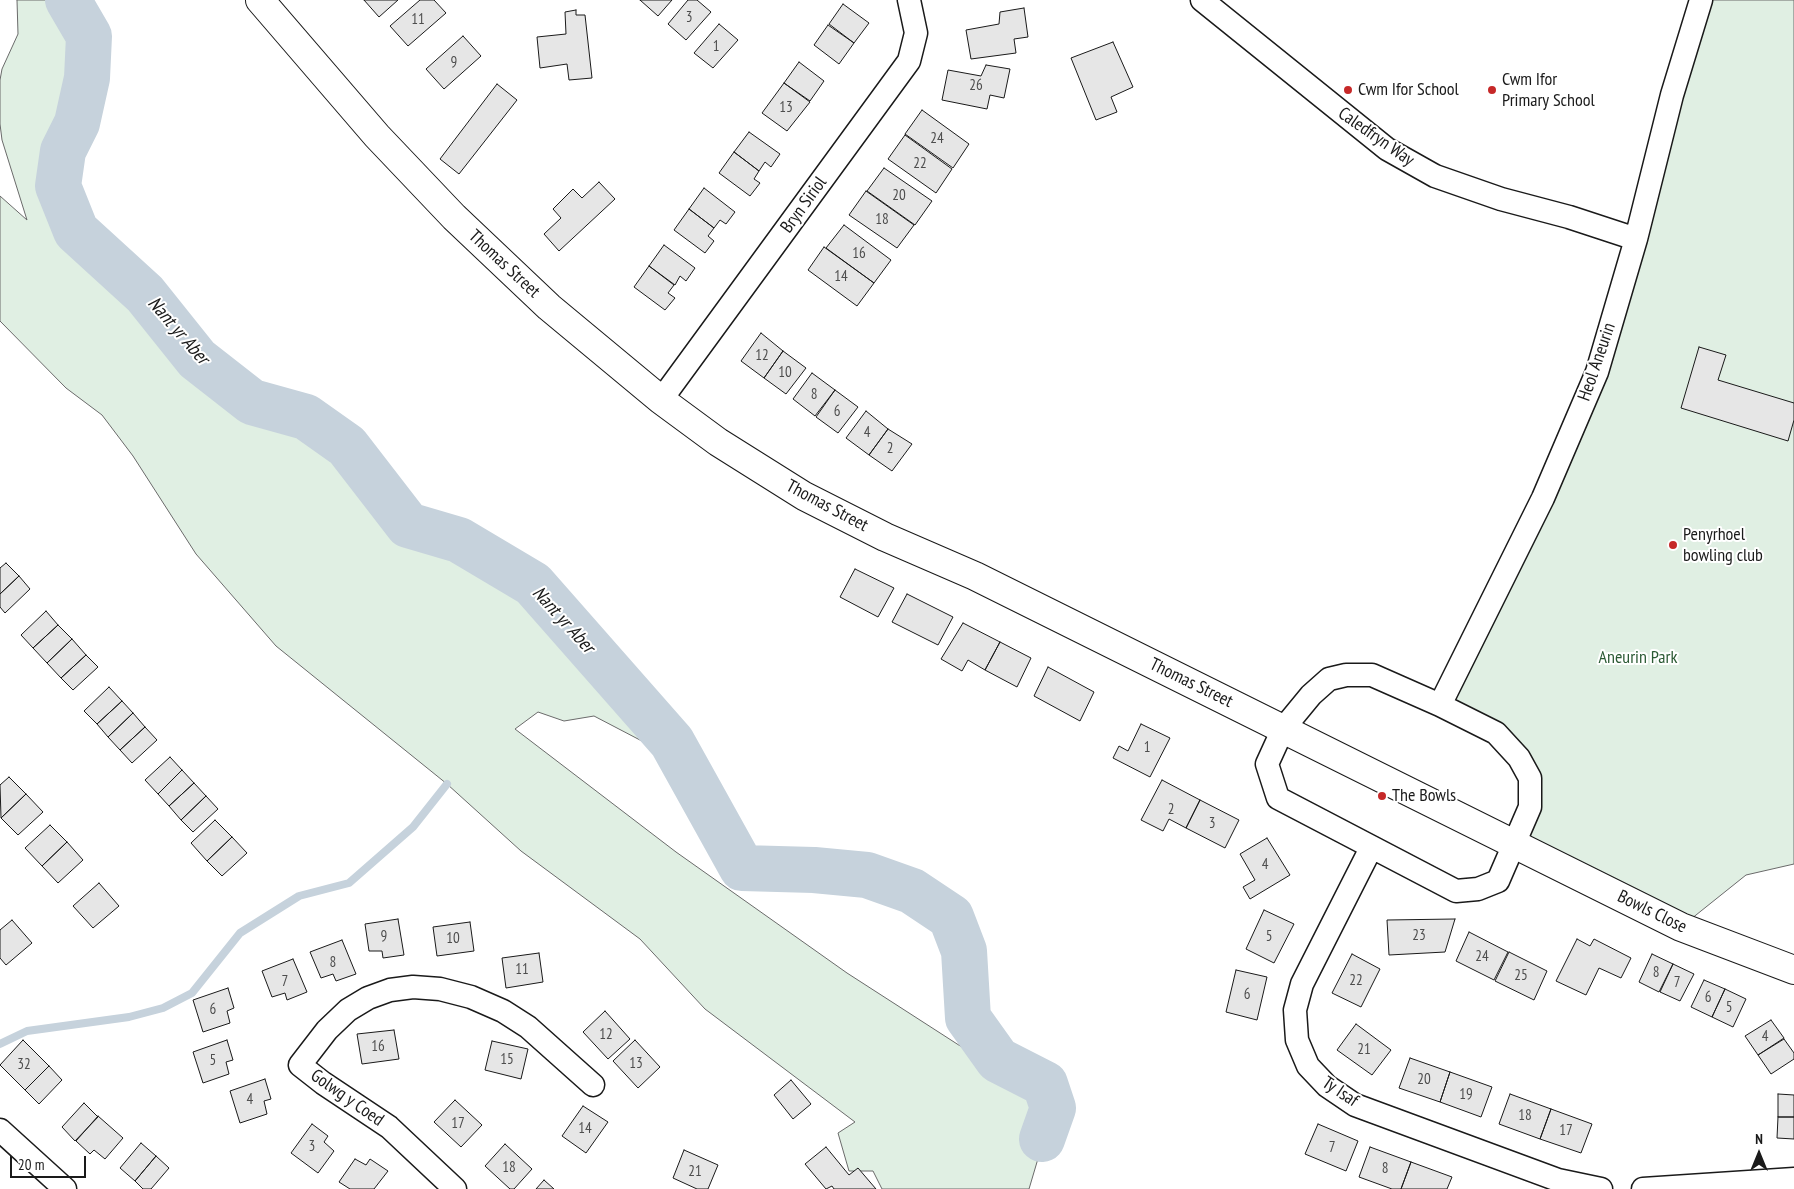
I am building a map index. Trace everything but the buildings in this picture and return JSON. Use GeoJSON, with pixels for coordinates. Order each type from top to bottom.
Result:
{"type":"FeatureCollection","features":[{"type":"Feature","properties":{"kind":"main road","name":"Thomas Street"},"geometry":{"type":"LineString","coordinates":[[260,0],[377,136],[454,217],[550,307],[661,400],[718,442],[804,496],[885,537],[975,576],[1514,844]]}},
{"type":"Feature","properties":{"kind":"main road","name":"Bowls Close"},"geometry":{"type":"LineString","coordinates":[[1514,844],[1681,928],[1794,970]]}},
{"type":"Feature","properties":{"kind":"street","name":"Bryn Siriol"},"geometry":{"type":"LineString","coordinates":[[661,400],[909,61],[916,33],[909,0]]}},
{"type":"Feature","properties":{"kind":"street","name":"Caledfryn Way"},"geometry":{"type":"LineString","coordinates":[[1202,0],[1387,149],[1427,171],[1501,199],[1569,217],[1636,239]]}},
{"type":"Feature","properties":{"kind":"street","name":"Heol Aneurin"},"geometry":{"type":"LineString","coordinates":[[1440,705],[1543,498],[1597,372],[1636,239],[1672,95],[1700,0]]}},
{"type":"Feature","properties":{"kind":"street"},"geometry":{"type":"LineString","coordinates":[[1346,675],[1372,676],[1440,705],[1496,733],[1519,758],[1530,778],[1530,807],[1498,880],[1478,890],[1456,891],[1278,798],[1267,764],[1283,729],[1311,695],[1329,679],[1346,675]]}},
{"type":"Feature","properties":{"kind":"street","name":"Ty Isaf"},"geometry":{"type":"LineString","coordinates":[[1371,848],[1302,984],[1295,1010],[1295,1020],[1297,1040],[1308,1066],[1326,1086],[1355,1105],[1558,1180],[1601,1189]]}},
{"type":"Feature","properties":{"kind":"street","name":"Golwg y Coed"},"geometry":{"type":"LineString","coordinates":[[455,1189],[389,1127],[323,1083],[300,1065],[327,1030],[348,1010],[368,998],[390,990],[413,987],[440,989],[471,997],[503,1011],[528,1027],[593,1085]]}},
{"type":"Feature","properties":{"kind":"street"},"geometry":{"type":"LineString","coordinates":[[0,1130],[65,1189]]}},
{"type":"Feature","properties":{"kind":"street"},"geometry":{"type":"LineString","coordinates":[[1643,1189],[1794,1179]]}},
{"type":"Feature","properties":{"kind":"green space"},"geometry":{"type":"Polygon","coordinates":[[[17,0],[93,0],[80,20],[89,36],[87,78],[77,123],[63,151],[58,186],[76,231],[145,294],[197,359],[252,402],[306,417],[347,446],[408,525],[459,540],[533,584],[672,742],[684,763],[594,716],[564,721],[538,712],[515,729],[676,852],[847,973],[968,1051],[998,1060],[1045,1084],[1053,1108],[1029,1189],[882,1189],[873,1171],[849,1171],[838,1133],[855,1122],[705,1009],[640,939],[521,851],[447,784],[276,646],[196,554],[133,456],[102,415],[66,388],[0,321],[0,196],[27,220],[2,140],[0,124],[0,80],[2,69],[18,34],[17,0]]]}},
{"type":"Feature","properties":{"kind":"green space","name":"Aneurin Park"},"geometry":{"type":"Polygon","coordinates":[[[1701,0],[1794,0],[1794,864],[1746,875],[1681,927],[1514,844],[1520,829],[1519,758],[1440,705],[1597,372],[1701,0]]]}},
{"type":"Feature","properties":{"kind":"waterway","name":"Nant yr Aber"},"geometry":{"type":"LineString","coordinates":[[68,0],[89,36],[87,78],[77,123],[63,151],[58,186],[76,231],[145,294],[197,359],[252,402],[306,417],[347,446],[408,525],[459,540],[533,584],[672,742],[742,868],[814,870],[867,875],[912,891],[951,917],[964,951],[968,1018],[998,1060],[1045,1084],[1053,1108],[1042,1139]]}},
{"type":"Feature","properties":{"kind":"waterway"},"geometry":{"type":"LineString","coordinates":[[0,1044],[27,1031],[129,1017],[163,1008],[192,993],[240,933],[299,896],[349,883],[413,827],[447,784]]}},
{"type":"Feature","properties":{"kind":"place","name":"Cwm Ifor School"},"geometry":{"type":"Point","coordinates":[1348,90]}},
{"type":"Feature","properties":{"kind":"place","name":"Cwm Ifor Primary School"},"geometry":{"type":"Point","coordinates":[1492,90]}},
{"type":"Feature","properties":{"kind":"place","name":"Penyrhoel bowling club"},"geometry":{"type":"Point","coordinates":[1673,545]}},
{"type":"Feature","properties":{"kind":"place","name":"The Bowls"},"geometry":{"type":"Point","coordinates":[1382,796]}}]}
